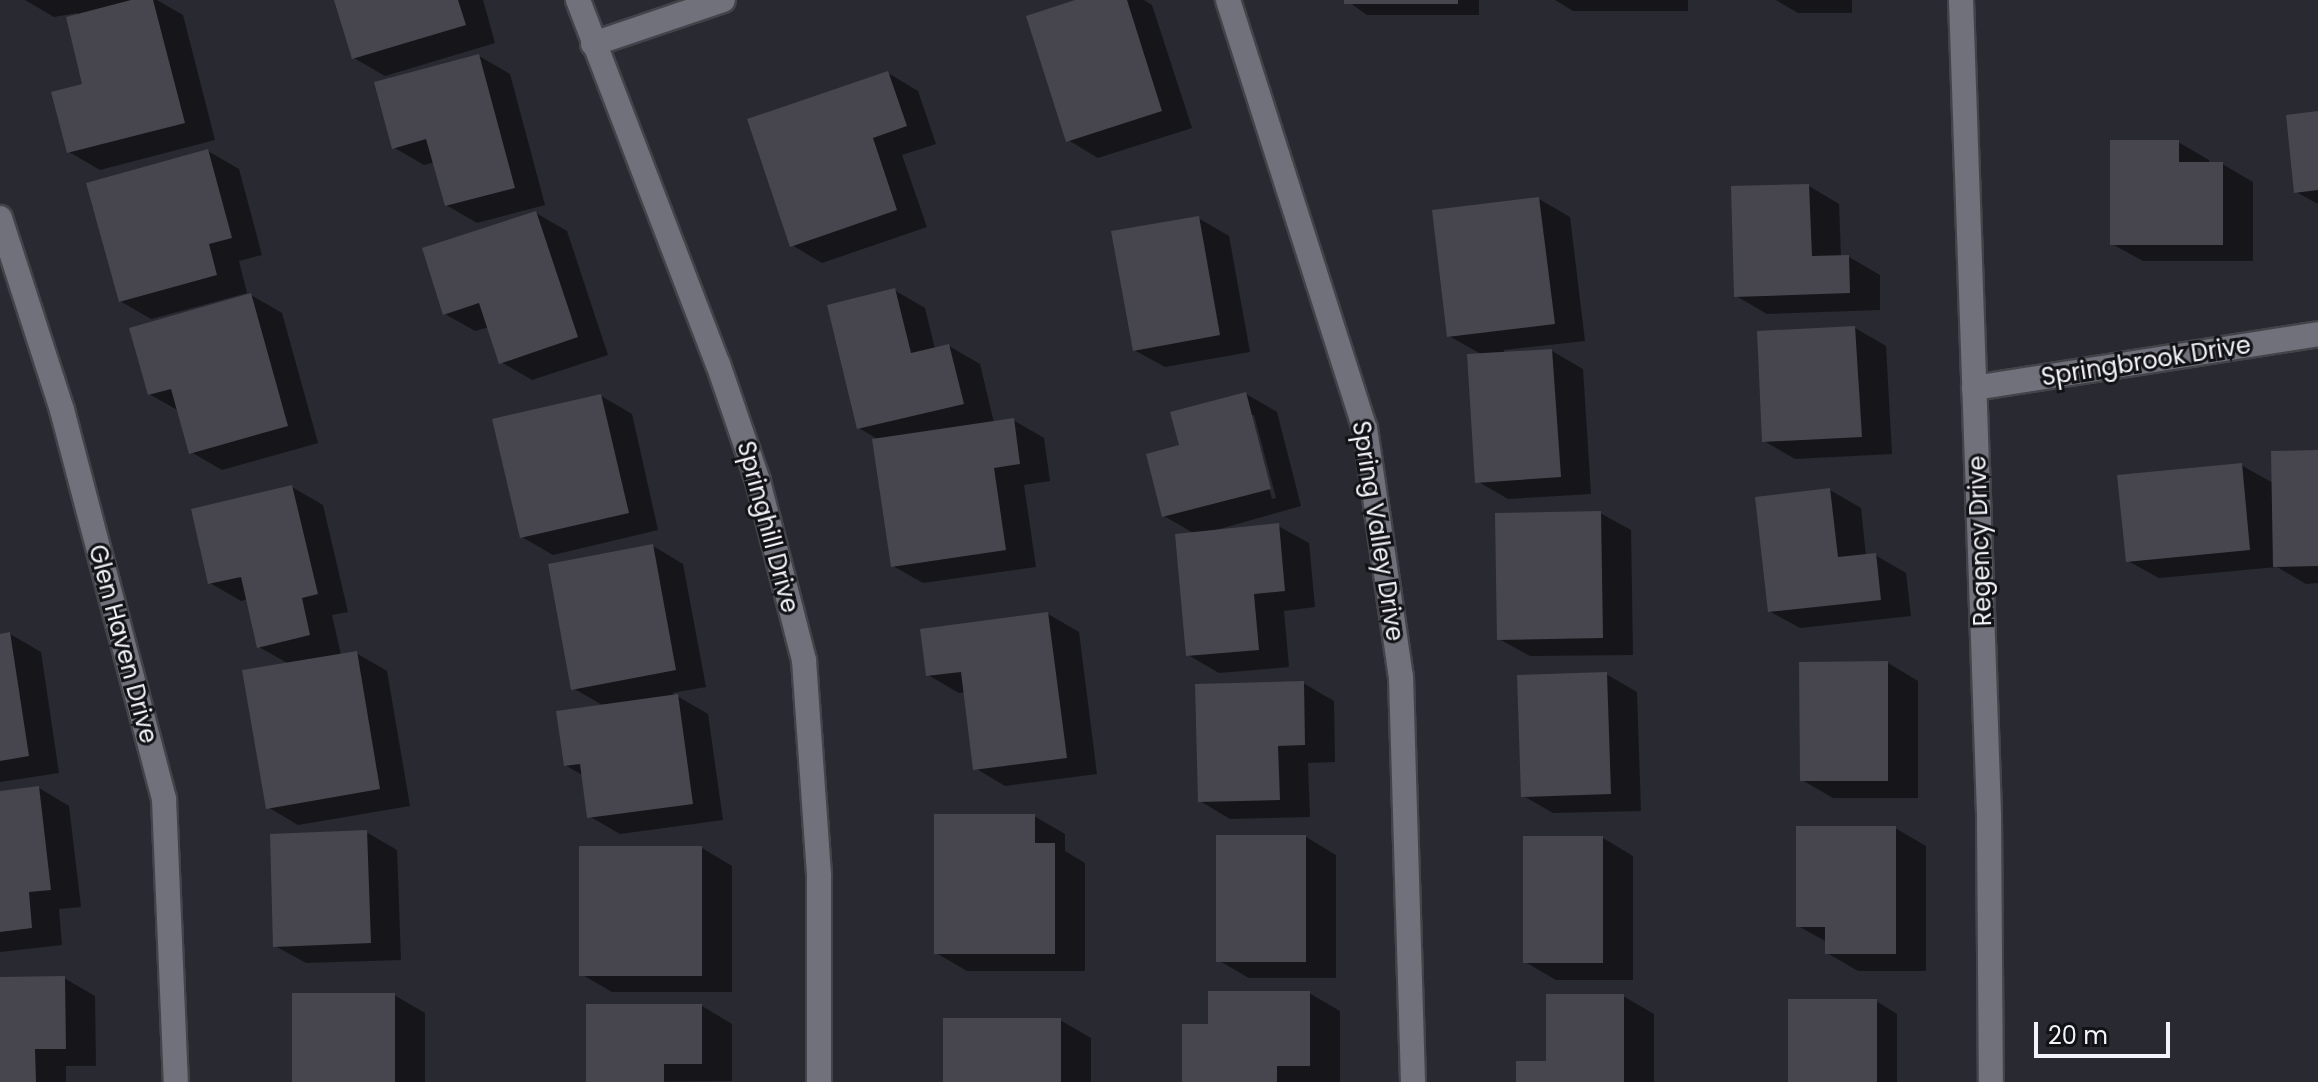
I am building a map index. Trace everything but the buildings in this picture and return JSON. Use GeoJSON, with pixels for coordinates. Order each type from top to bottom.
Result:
{"type":"FeatureCollection","features":[{"type":"Feature","properties":{"kind":"street","name":"Springhill Drive"},"geometry":{"type":"LineString","coordinates":[[578,0],[728,393],[758,481],[804,660],[819,876],[819,1082]]}},
{"type":"Feature","properties":{"kind":"street"},"geometry":{"type":"LineString","coordinates":[[593,44],[723,0]]}},
{"type":"Feature","properties":{"kind":"street","name":"Spring Valley Drive"},"geometry":{"type":"LineString","coordinates":[[1228,0],[1365,428],[1401,677],[1413,1082]]}},
{"type":"Feature","properties":{"kind":"street","name":"Regency Drive"},"geometry":{"type":"LineString","coordinates":[[1961,0],[1989,815],[1991,1082]]}},
{"type":"Feature","properties":{"kind":"street","name":"Glen Haven Drive"},"geometry":{"type":"LineString","coordinates":[[0,218],[62,410],[164,799],[176,1082]]}},
{"type":"Feature","properties":{"kind":"street","name":"Springbrook Drive"},"geometry":{"type":"LineString","coordinates":[[1974,388],[2318,334]]}}]}
